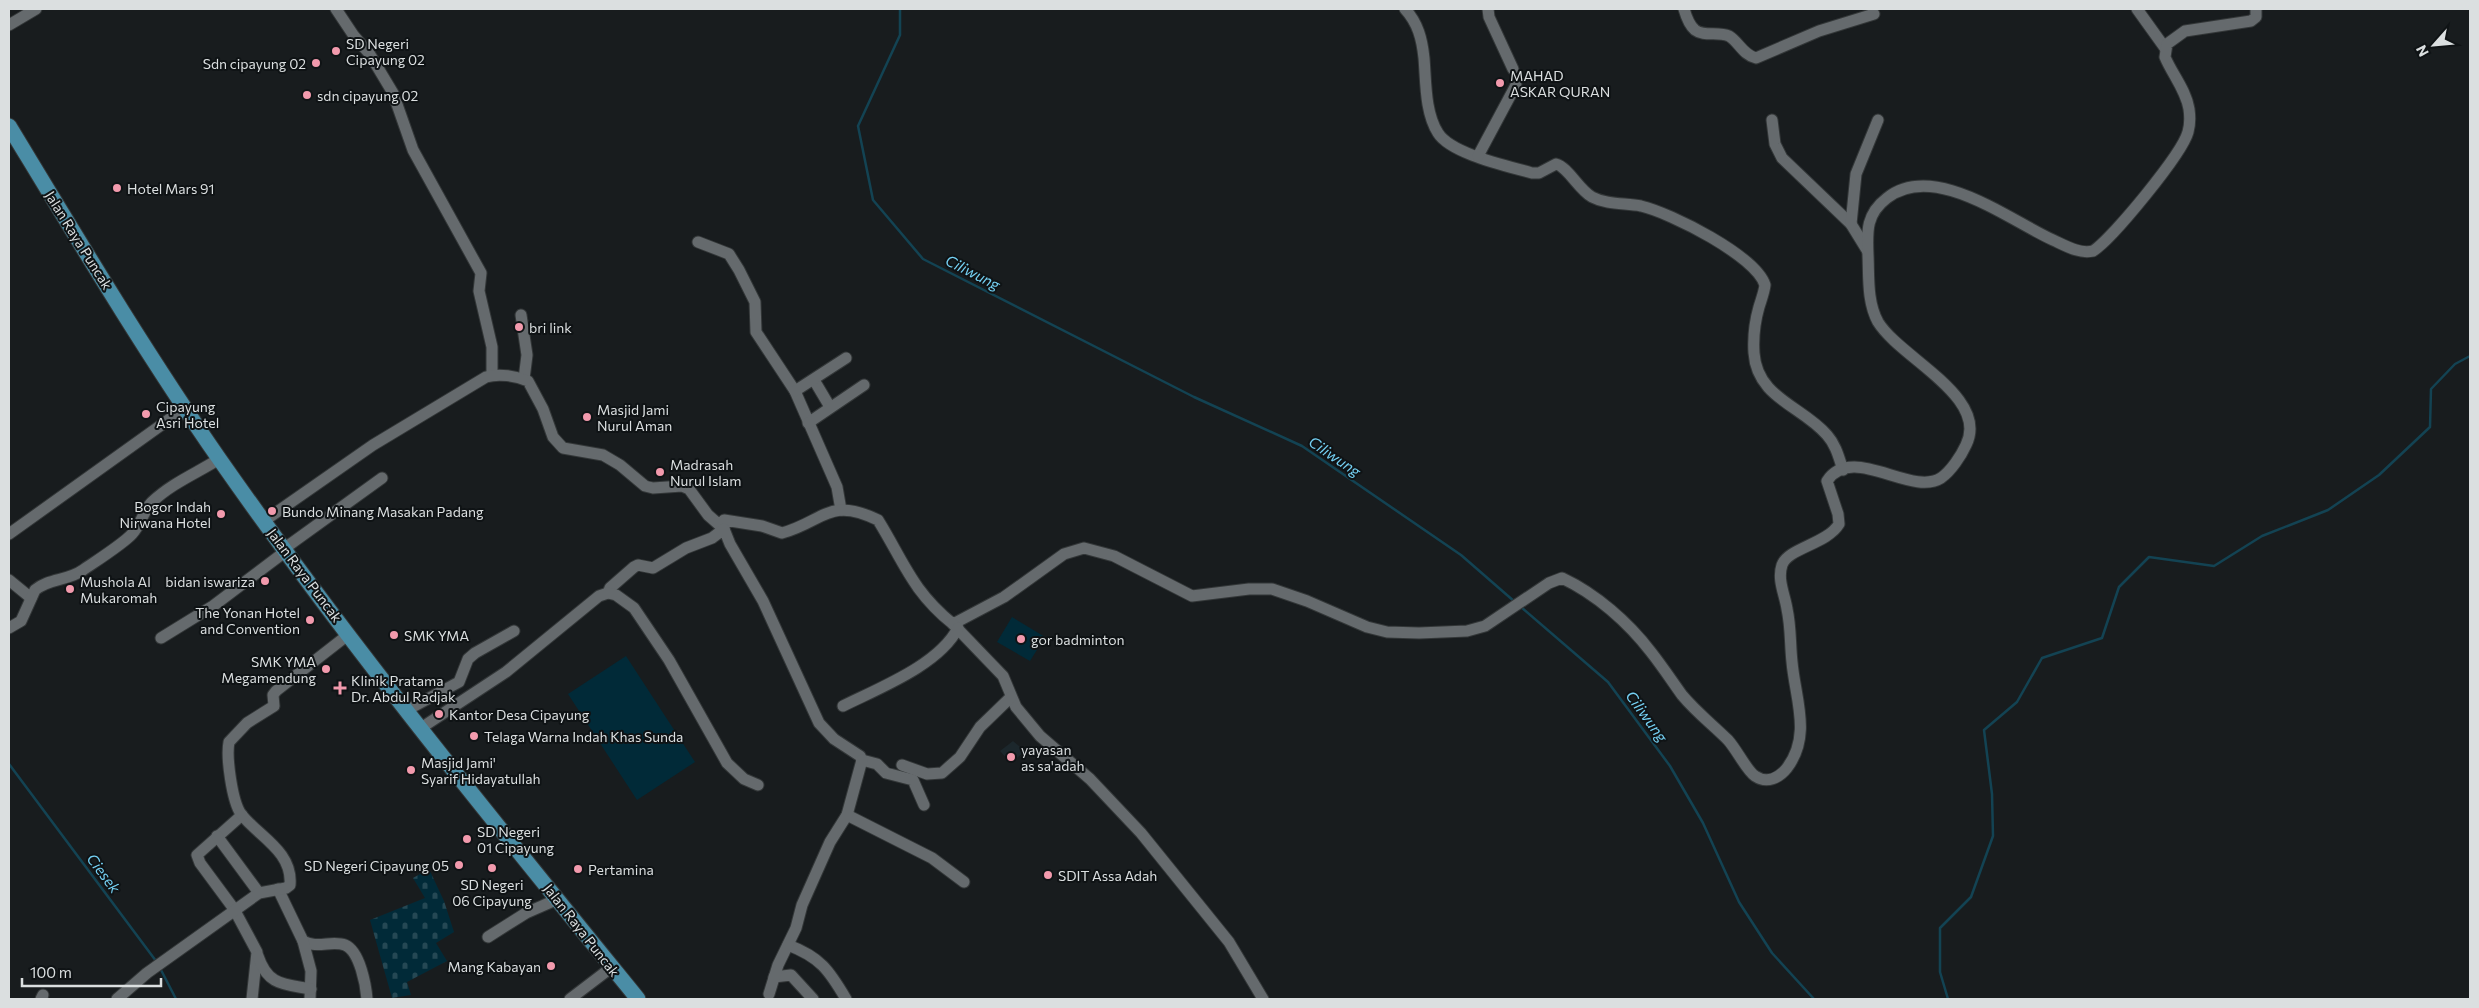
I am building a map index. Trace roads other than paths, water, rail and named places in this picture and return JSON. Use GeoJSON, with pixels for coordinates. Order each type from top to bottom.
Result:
{"type":"FeatureCollection","features":[{"type":"Feature","properties":{"kind":"highway","name":"Jalan Raya Puncak"},"geometry":{"type":"LineString","coordinates":[[9,126],[185,408],[264,521],[421,728],[638,999]]}},
{"type":"Feature","properties":{"kind":"street"},"geometry":{"type":"LineString","coordinates":[[9,25],[36,9]]}},
{"type":"Feature","properties":{"kind":"street"},"geometry":{"type":"LineString","coordinates":[[336,9],[354,36],[369,53],[393,94],[414,150],[481,273],[479,291],[492,347],[492,375]]}},
{"type":"Feature","properties":{"kind":"street"},"geometry":{"type":"LineString","coordinates":[[1405,9],[1413,18],[1420,33],[1433,125],[1438,134],[1449,144],[1478,156],[1532,173],[1539,173],[1556,164],[1561,166],[1579,187],[1592,197],[1608,202],[1642,206],[1664,213],[1725,247],[1752,266],[1765,285],[1758,308],[1754,340],[1754,356],[1760,377],[1777,397],[1827,435],[1834,445],[1842,470]]}},
{"type":"Feature","properties":{"kind":"street"},"geometry":{"type":"LineString","coordinates":[[1488,9],[1489,17],[1513,69]]}},
{"type":"Feature","properties":{"kind":"street"},"geometry":{"type":"LineString","coordinates":[[1684,9],[1689,23],[1695,30],[1702,33],[1723,34],[1730,37],[1748,55],[1756,58],[1819,31],[1874,14]]}},
{"type":"Feature","properties":{"kind":"street"},"geometry":{"type":"LineString","coordinates":[[843,706],[928,660],[947,645],[956,626],[1004,597],[1064,554],[1076,548],[1084,548],[1114,556],[1188,595],[1197,597],[1249,589],[1272,590],[1307,601],[1367,627],[1387,632],[1468,632],[1485,626],[1549,584],[1562,578],[1575,584],[1601,603],[1634,632],[1684,696],[1740,753],[1749,771],[1764,780],[1775,779],[1789,766],[1796,750],[1801,730],[1801,712],[1792,663],[1789,620],[1780,578],[1782,565],[1788,558],[1820,541],[1839,524],[1838,514],[1827,481],[1832,475],[1842,470],[1864,468],[1923,482],[1937,480],[1946,473],[1960,455],[1972,431],[1969,416],[1956,396],[1884,331],[1877,320],[1870,297],[1867,227],[1872,212],[1897,192],[1925,186],[1949,190],[1975,200],[2072,249],[2088,252],[2096,249],[2164,172],[2188,131],[2188,103],[2165,57],[2165,48],[2137,9]]}},
{"type":"Feature","properties":{"kind":"street"},"geometry":{"type":"LineString","coordinates":[[2165,48],[2175,37],[2185,31],[2251,21],[2256,17],[2256,9]]}},
{"type":"Feature","properties":{"kind":"street"},"geometry":{"type":"LineString","coordinates":[[1478,156],[1516,85]]}},
{"type":"Feature","properties":{"kind":"street"},"geometry":{"type":"LineString","coordinates":[[1772,120],[1775,144],[1786,163],[1851,224],[1868,252]]}},
{"type":"Feature","properties":{"kind":"street"},"geometry":{"type":"LineString","coordinates":[[1851,224],[1856,174],[1878,120]]}},
{"type":"Feature","properties":{"kind":"street"},"geometry":{"type":"LineString","coordinates":[[698,242],[729,254],[755,302],[756,332],[795,391],[837,487],[841,510]]}},
{"type":"Feature","properties":{"kind":"street"},"geometry":{"type":"LineString","coordinates":[[521,315],[527,355],[524,379]]}},
{"type":"Feature","properties":{"kind":"street"},"geometry":{"type":"LineString","coordinates":[[795,391],[846,358]]}},
{"type":"Feature","properties":{"kind":"street"},"geometry":{"type":"LineString","coordinates":[[264,521],[373,445],[492,375],[528,381],[543,409],[553,437],[563,448],[602,455],[620,465],[646,486],[653,488],[682,486],[689,488],[708,516],[724,528]]}},
{"type":"Feature","properties":{"kind":"street"},"geometry":{"type":"LineString","coordinates":[[814,380],[830,408]]}},
{"type":"Feature","properties":{"kind":"street"},"geometry":{"type":"LineString","coordinates":[[808,423],[864,385]]}},
{"type":"Feature","properties":{"kind":"street"},"geometry":{"type":"LineString","coordinates":[[9,534],[185,408]]}},
{"type":"Feature","properties":{"kind":"street"},"geometry":{"type":"LineString","coordinates":[[9,628],[21,621],[38,587],[76,575],[130,536],[153,501],[181,480],[220,459]]}},
{"type":"Feature","properties":{"kind":"street"},"geometry":{"type":"LineString","coordinates":[[161,638],[213,606],[382,478]]}},
{"type":"Feature","properties":{"kind":"street"},"geometry":{"type":"LineString","coordinates":[[924,805],[913,780],[886,773],[877,764],[862,760],[860,756],[834,739],[819,723],[763,601],[730,544],[724,528],[724,520],[754,524],[782,533],[826,512],[841,510],[878,520],[912,581],[939,614],[956,626],[1003,676],[1020,713],[1040,736],[1090,779],[1141,833],[1228,942],[1263,999]]}},
{"type":"Feature","properties":{"kind":"street"},"geometry":{"type":"LineString","coordinates":[[608,593],[610,588],[634,567],[638,565],[653,568],[686,548],[712,538],[724,528]]}},
{"type":"Feature","properties":{"kind":"street"},"geometry":{"type":"LineString","coordinates":[[9,580],[31,598]]}},
{"type":"Feature","properties":{"kind":"street"},"geometry":{"type":"LineString","coordinates":[[421,728],[506,672],[599,596],[608,593],[622,598],[641,618],[669,660],[727,763],[744,779],[758,784]]}},
{"type":"Feature","properties":{"kind":"street"},"geometry":{"type":"LineString","coordinates":[[407,710],[459,682],[468,659],[514,631]]}},
{"type":"Feature","properties":{"kind":"street"},"geometry":{"type":"LineString","coordinates":[[117,999],[147,973],[234,909],[259,893],[286,888],[290,885],[290,878],[284,862],[272,843],[242,815],[235,800],[228,746],[230,739],[247,723],[274,706],[273,695],[276,691],[349,634]]}},
{"type":"Feature","properties":{"kind":"street"},"geometry":{"type":"LineString","coordinates":[[902,765],[927,774],[942,773],[960,757],[980,727],[1011,697]]}},
{"type":"Feature","properties":{"kind":"street"},"geometry":{"type":"LineString","coordinates":[[769,994],[774,977],[796,928],[802,905],[823,858],[847,815],[862,760]]}},
{"type":"Feature","properties":{"kind":"street"},"geometry":{"type":"LineString","coordinates":[[242,815],[198,853],[198,858],[234,909],[268,977],[311,994],[311,971],[303,941],[278,889]]}},
{"type":"Feature","properties":{"kind":"street"},"geometry":{"type":"LineString","coordinates":[[847,815],[932,858],[964,882]]}},
{"type":"Feature","properties":{"kind":"street"},"geometry":{"type":"LineString","coordinates":[[217,836],[259,893]]}},
{"type":"Feature","properties":{"kind":"street"},"geometry":{"type":"LineString","coordinates":[[488,937],[526,914],[558,899]]}},
{"type":"Feature","properties":{"kind":"street"},"geometry":{"type":"LineString","coordinates":[[303,941],[310,946],[345,945],[352,950],[365,981],[367,999]]}},
{"type":"Feature","properties":{"kind":"street"},"geometry":{"type":"LineString","coordinates":[[788,945],[812,955],[824,966],[846,999]]}},
{"type":"Feature","properties":{"kind":"street"},"geometry":{"type":"LineString","coordinates":[[252,999],[257,952]]}},
{"type":"Feature","properties":{"kind":"street"},"geometry":{"type":"LineString","coordinates":[[570,999],[612,967]]}},
{"type":"Feature","properties":{"kind":"street"},"geometry":{"type":"LineString","coordinates":[[774,977],[791,975],[812,999]]}},
{"type":"Feature","properties":{"kind":"waterway","name":"Ciliwung"},"geometry":{"type":"LineString","coordinates":[[900,9],[900,35],[858,126],[873,200],[923,259],[1194,397],[1302,446],[1461,555],[1515,602]]}},
{"type":"Feature","properties":{"kind":"waterway"},"geometry":{"type":"LineString","coordinates":[[1948,999],[1940,972],[1940,928],[1971,897],[1993,836],[1992,794],[1984,730],[2017,702],[2042,658],[2102,638],[2119,587],[2149,557],[2214,566],[2262,536],[2328,510],[2379,475],[2430,427],[2431,389],[2455,364],[2470,356]]}},
{"type":"Feature","properties":{"kind":"waterway","name":"Ciliwung"},"geometry":{"type":"LineString","coordinates":[[1521,607],[1608,682],[1670,766],[1703,823],[1739,902],[1772,953],[1814,999]]}},
{"type":"Feature","properties":{"kind":"waterway","name":"Ciesek"},"geometry":{"type":"LineString","coordinates":[[9,764],[156,961]]}},
{"type":"Feature","properties":{"kind":"waterway","name":"Ciesek"},"geometry":{"type":"LineString","coordinates":[[160,968],[176,999]]}},
{"type":"Feature","properties":{"kind":"place","name":"SD Negeri Cipayung 02"},"geometry":{"type":"Point","coordinates":[336,51]}},
{"type":"Feature","properties":{"kind":"place","name":"Sdn cipayung 02"},"geometry":{"type":"Point","coordinates":[316,63]}},
{"type":"Feature","properties":{"kind":"place","name":"MAHAD ASKAR QURAN"},"geometry":{"type":"Point","coordinates":[1500,83]}},
{"type":"Feature","properties":{"kind":"place","name":"sdn cipayung 02"},"geometry":{"type":"Point","coordinates":[307,95]}},
{"type":"Feature","properties":{"kind":"place","name":"Hotel Mars 91"},"geometry":{"type":"Point","coordinates":[117,188]}},
{"type":"Feature","properties":{"kind":"place","name":"bri link"},"geometry":{"type":"Point","coordinates":[519,327]}},
{"type":"Feature","properties":{"kind":"place","name":"Cipayung Asri Hotel"},"geometry":{"type":"Point","coordinates":[146,414]}},
{"type":"Feature","properties":{"kind":"place","name":"Masjid Jami Nurul Aman"},"geometry":{"type":"Point","coordinates":[587,417]}},
{"type":"Feature","properties":{"kind":"place","name":"Madrasah Nurul Islam"},"geometry":{"type":"Point","coordinates":[660,472]}},
{"type":"Feature","properties":{"kind":"place","name":"Bundo Minang Masakan Padang"},"geometry":{"type":"Point","coordinates":[272,511]}},
{"type":"Feature","properties":{"kind":"place","name":"Bogor Indah Nirwana Hotel"},"geometry":{"type":"Point","coordinates":[221,514]}},
{"type":"Feature","properties":{"kind":"place","name":"bidan iswariza"},"geometry":{"type":"Point","coordinates":[265,581]}},
{"type":"Feature","properties":{"kind":"place","name":"Mushola Al Mukaromah"},"geometry":{"type":"Point","coordinates":[70,589]}},
{"type":"Feature","properties":{"kind":"place","name":"The Yonan Hotel and Convention"},"geometry":{"type":"Point","coordinates":[310,620]}},
{"type":"Feature","properties":{"kind":"place","name":"SMK YMA"},"geometry":{"type":"Point","coordinates":[394,635]}},
{"type":"Feature","properties":{"kind":"place","name":"gor badminton"},"geometry":{"type":"Point","coordinates":[1021,639]}},
{"type":"Feature","properties":{"kind":"place","name":"SMK YMA Megamendung"},"geometry":{"type":"Point","coordinates":[326,669]}},
{"type":"Feature","properties":{"kind":"place","name":"Klinik Pratama Dr. Abdul Radjak"},"geometry":{"type":"Point","coordinates":[340,688]}},
{"type":"Feature","properties":{"kind":"place","name":"Kantor Desa Cipayung"},"geometry":{"type":"Point","coordinates":[439,714]}},
{"type":"Feature","properties":{"kind":"place","name":"Telaga Warna Indah Khas Sunda"},"geometry":{"type":"Point","coordinates":[474,736]}},
{"type":"Feature","properties":{"kind":"place","name":"yayasan as sa'adah"},"geometry":{"type":"Point","coordinates":[1011,757]}},
{"type":"Feature","properties":{"kind":"place","name":"Masjid Jami' Syarif Hidayatullah"},"geometry":{"type":"Point","coordinates":[411,770]}},
{"type":"Feature","properties":{"kind":"place","name":"SD Negeri 01 Cipayung"},"geometry":{"type":"Point","coordinates":[467,839]}},
{"type":"Feature","properties":{"kind":"place","name":"SD Negeri Cipayung 05"},"geometry":{"type":"Point","coordinates":[459,865]}},
{"type":"Feature","properties":{"kind":"place","name":"SD Negeri 06 Cipayung"},"geometry":{"type":"Point","coordinates":[492,868]}},
{"type":"Feature","properties":{"kind":"place","name":"Pertamina"},"geometry":{"type":"Point","coordinates":[578,869]}},
{"type":"Feature","properties":{"kind":"place","name":"SDIT Assa Adah"},"geometry":{"type":"Point","coordinates":[1048,875]}},
{"type":"Feature","properties":{"kind":"place","name":"Mang Kabayan"},"geometry":{"type":"Point","coordinates":[551,966]}}]}
